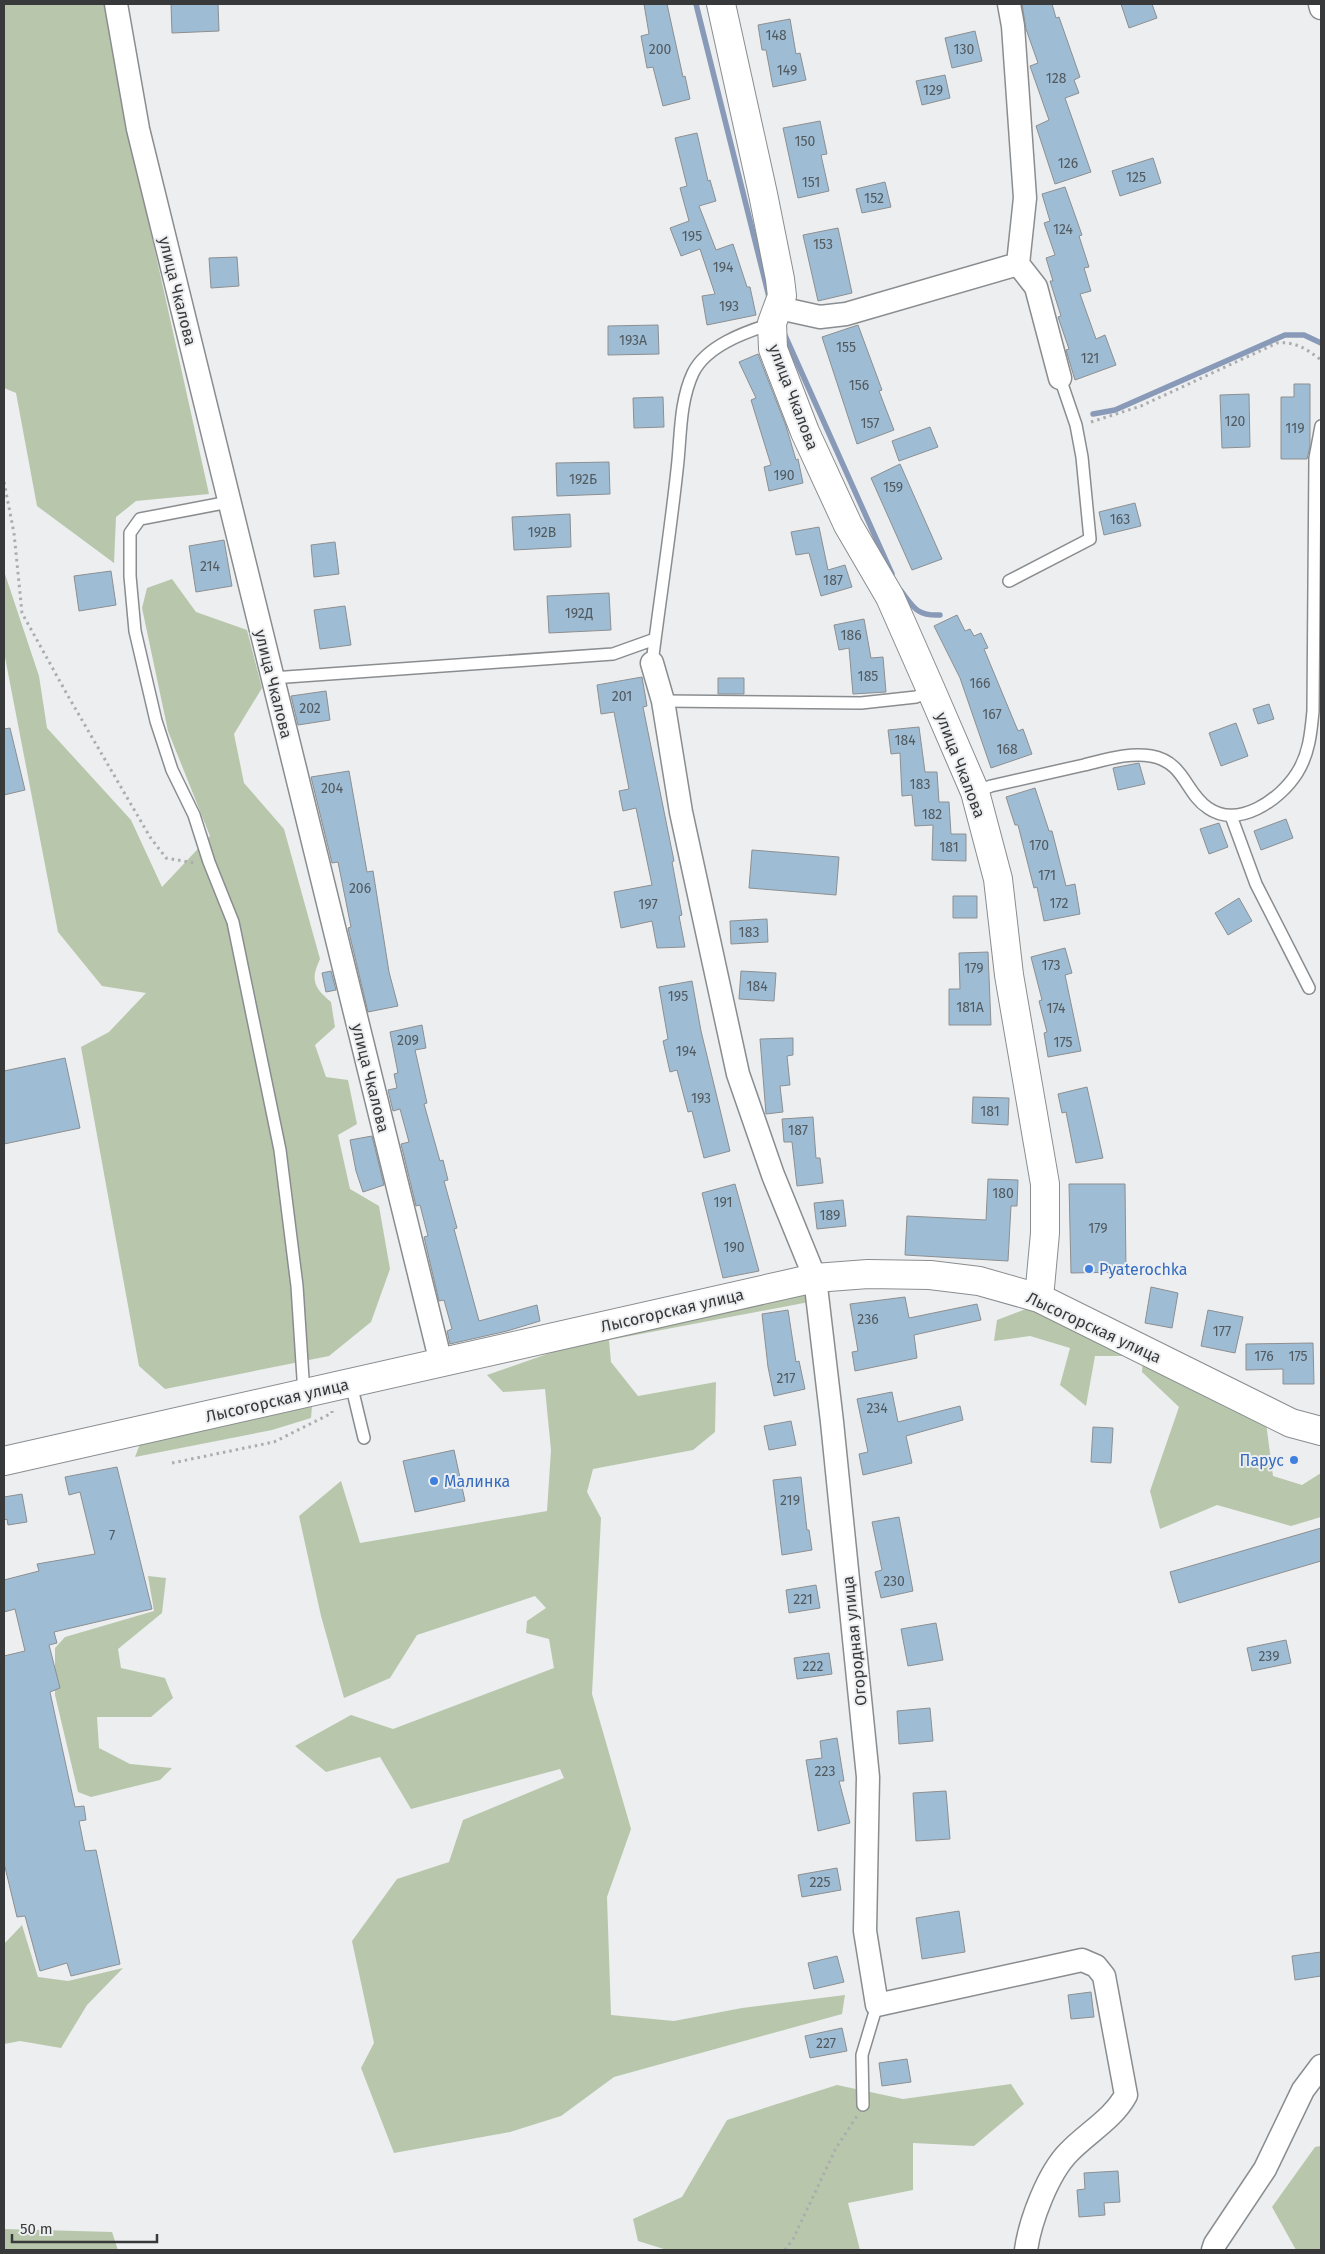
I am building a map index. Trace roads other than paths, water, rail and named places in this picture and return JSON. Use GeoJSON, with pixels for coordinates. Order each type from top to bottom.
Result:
{"type":"FeatureCollection","features":[{"type":"Feature","properties":{"kind":"street","name":"улица Чкалова"},"geometry":{"type":"LineString","coordinates":[[116,4],[138,129],[442,1363]]}},
{"type":"Feature","properties":{"kind":"street","name":"улица Чкалова"},"geometry":{"type":"LineString","coordinates":[[721,4],[746,113],[782,296],[775,316],[773,349],[805,432],[848,525],[890,598],[975,792],[998,879],[1009,975],[1045,1184],[1045,1233],[1038,1298]]}},
{"type":"Feature","properties":{"kind":"street"},"geometry":{"type":"LineString","coordinates":[[1009,4],[1013,26],[1025,198],[1018,264],[1036,287],[1060,378]]}},
{"type":"Feature","properties":{"kind":"street"},"geometry":{"type":"LineString","coordinates":[[1320,4],[1321,8]]}},
{"type":"Feature","properties":{"kind":"street"},"geometry":{"type":"LineString","coordinates":[[775,316],[820,317],[846,314],[1018,264]]}},
{"type":"Feature","properties":{"kind":"street","name":"Огородная улица"},"geometry":{"type":"LineString","coordinates":[[652,663],[663,701],[680,812],[738,1074],[774,1175],[815,1278],[832,1422],[868,1777],[865,1931],[877,2005]]}},
{"type":"Feature","properties":{"kind":"street","name":"Лысогорская улица"},"geometry":{"type":"LineString","coordinates":[[4,1461],[815,1278],[868,1274],[930,1275],[979,1281],[1038,1298],[1291,1423],[1321,1430]]}},
{"type":"Feature","properties":{"kind":"street"},"geometry":{"type":"LineString","coordinates":[[877,2005],[1082,1960],[1096,1966],[1104,1976],[1126,2095],[1120,2106],[1068,2153],[1047,2182],[1026,2250]]}},
{"type":"Feature","properties":{"kind":"street"},"geometry":{"type":"LineString","coordinates":[[1213,2250],[1215,2244],[1266,2169],[1303,2090],[1321,2066]]}},
{"type":"Feature","properties":{"kind":"lane","name":"улица Чкалова"},"geometry":{"type":"LineString","coordinates":[[652,663],[676,480],[684,401],[694,372],[713,350],[740,333],[775,316]]}},
{"type":"Feature","properties":{"kind":"lane"},"geometry":{"type":"LineString","coordinates":[[1009,581],[1090,539],[1086,485],[1076,425],[1060,378]]}},
{"type":"Feature","properties":{"kind":"lane"},"geometry":{"type":"LineString","coordinates":[[975,792],[991,786],[1124,756],[1151,756],[1173,764],[1205,807],[1217,814],[1231,816],[1257,810],[1276,796],[1297,774],[1310,744],[1313,711],[1315,458],[1321,426]]}},
{"type":"Feature","properties":{"kind":"lane"},"geometry":{"type":"LineString","coordinates":[[229,502],[140,519],[130,532],[130,576],[135,631],[156,721],[172,770],[194,815],[233,922],[280,1150],[297,1286],[304,1394]]}},
{"type":"Feature","properties":{"kind":"lane"},"geometry":{"type":"LineString","coordinates":[[272,678],[613,654],[655,639]]}},
{"type":"Feature","properties":{"kind":"lane"},"geometry":{"type":"LineString","coordinates":[[663,701],[861,703],[916,698],[931,690]]}},
{"type":"Feature","properties":{"kind":"lane"},"geometry":{"type":"LineString","coordinates":[[1231,816],[1256,884],[1309,988]]}},
{"type":"Feature","properties":{"kind":"lane"},"geometry":{"type":"LineString","coordinates":[[351,1384],[364,1438]]}},
{"type":"Feature","properties":{"kind":"lane"},"geometry":{"type":"LineString","coordinates":[[864,2105],[862,2056],[877,2005]]}},
{"type":"Feature","properties":{"kind":"waterway"},"geometry":{"type":"LineString","coordinates":[[696,4],[770,301]]}},
{"type":"Feature","properties":{"kind":"waterway"},"geometry":{"type":"LineString","coordinates":[[783,331],[892,574]]}},
{"type":"Feature","properties":{"kind":"waterway"},"geometry":{"type":"LineString","coordinates":[[1093,414],[1115,410],[1285,335],[1304,335],[1321,343]]}},
{"type":"Feature","properties":{"kind":"waterway"},"geometry":{"type":"LineString","coordinates":[[901,591],[917,610],[926,614],[940,615]]}},
{"type":"Feature","properties":{"kind":"place","name":"Pyaterochka"},"geometry":{"type":"Point","coordinates":[1089,1269]}},
{"type":"Feature","properties":{"kind":"place","name":"Парус"},"geometry":{"type":"Point","coordinates":[1294,1460]}},
{"type":"Feature","properties":{"kind":"place","name":"Малинка"},"geometry":{"type":"Point","coordinates":[434,1481]}}]}
